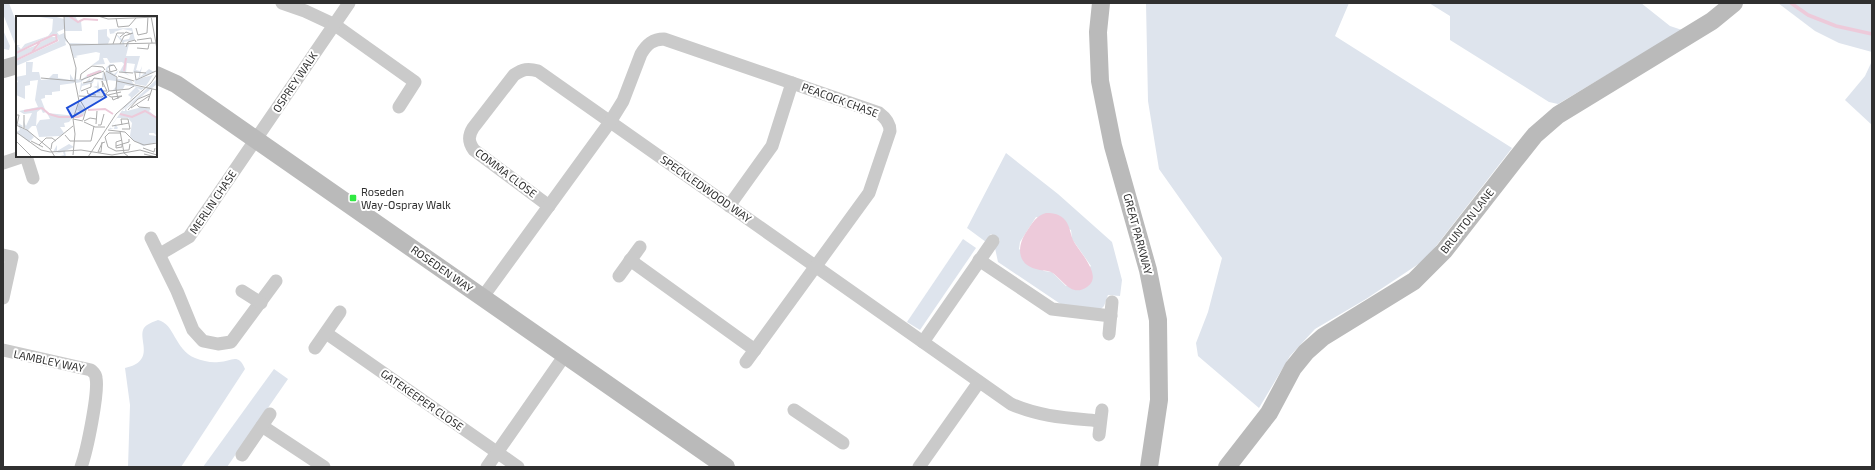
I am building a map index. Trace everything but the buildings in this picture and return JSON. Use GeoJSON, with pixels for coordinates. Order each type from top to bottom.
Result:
{"type":"FeatureCollection","features":[{"type":"Feature","properties":{"kind":"street"},"geometry":{"type":"LineString","coordinates":[[282,3],[306,11],[335,25],[415,82],[399,107]]}},
{"type":"Feature","properties":{"kind":"street","name":"OSPREY WALK"},"geometry":{"type":"LineString","coordinates":[[256,140],[349,3]]}},
{"type":"Feature","properties":{"kind":"street","name":"GREAT PARKWAY"},"geometry":{"type":"LineString","coordinates":[[1101,3],[1098,32],[1100,81],[1113,146],[1148,270],[1158,320],[1159,400],[1150,467]]}},
{"type":"Feature","properties":{"kind":"street","name":"BRUNTON LANE"},"geometry":{"type":"LineString","coordinates":[[1227,467],[1266,417],[1293,368],[1306,352],[1323,337],[1414,280],[1428,268],[1444,251],[1535,135],[1558,115],[1576,103],[1712,21],[1734,3]]}},
{"type":"Feature","properties":{"kind":"street","name":"PEACOCK CHASE"},"geometry":{"type":"LineString","coordinates":[[610,122],[623,101],[641,54],[651,42],[657,39],[664,39],[879,113],[888,121],[890,132],[869,193],[816,266]]}},
{"type":"Feature","properties":{"kind":"street"},"geometry":{"type":"LineString","coordinates":[[3,69],[16,65]]}},
{"type":"Feature","properties":{"kind":"street","name":"COMMA CLOSE"},"geometry":{"type":"LineString","coordinates":[[549,206],[474,150],[469,144],[469,135],[473,128],[514,75],[522,69],[530,68],[538,71],[610,122]]}},
{"type":"Feature","properties":{"kind":"street","name":"ROSEDEN WAY"},"geometry":{"type":"LineString","coordinates":[[157,75],[176,84],[726,467]]}},
{"type":"Feature","properties":{"kind":"street","name":"PEACOCK CHASE"},"geometry":{"type":"LineString","coordinates":[[730,206],[772,146],[792,83]]}},
{"type":"Feature","properties":{"kind":"street"},"geometry":{"type":"LineString","coordinates":[[482,298],[610,122]]}},
{"type":"Feature","properties":{"kind":"street","name":"SPECKLEDWOOD WAY"},"geometry":{"type":"LineString","coordinates":[[610,122],[1011,404],[1027,411],[1043,415],[1101,415],[1099,435]]}},
{"type":"Feature","properties":{"kind":"street","name":"MERLIN CHASE"},"geometry":{"type":"LineString","coordinates":[[160,254],[188,238],[256,140]]}},
{"type":"Feature","properties":{"kind":"street"},"geometry":{"type":"LineString","coordinates":[[3,163],[22,157]]}},
{"type":"Feature","properties":{"kind":"street"},"geometry":{"type":"LineString","coordinates":[[25,157],[33,178]]}},
{"type":"Feature","properties":{"kind":"street"},"geometry":{"type":"LineString","coordinates":[[151,238],[160,254],[193,330],[203,341],[218,344],[231,342],[276,281]]}},
{"type":"Feature","properties":{"kind":"street"},"geometry":{"type":"LineString","coordinates":[[923,342],[992,241]]}},
{"type":"Feature","properties":{"kind":"street"},"geometry":{"type":"LineString","coordinates":[[619,276],[640,247]]}},
{"type":"Feature","properties":{"kind":"street"},"geometry":{"type":"LineString","coordinates":[[3,255],[12,257],[3,298]]}},
{"type":"Feature","properties":{"kind":"street"},"geometry":{"type":"LineString","coordinates":[[630,260],[755,350]]}},
{"type":"Feature","properties":{"kind":"street"},"geometry":{"type":"LineString","coordinates":[[979,260],[1052,309],[1111,316]]}},
{"type":"Feature","properties":{"kind":"street"},"geometry":{"type":"LineString","coordinates":[[746,362],[816,266]]}},
{"type":"Feature","properties":{"kind":"street"},"geometry":{"type":"LineString","coordinates":[[242,291],[261,303]]}},
{"type":"Feature","properties":{"kind":"street"},"geometry":{"type":"LineString","coordinates":[[1109,334],[1112,302]]}},
{"type":"Feature","properties":{"kind":"street"},"geometry":{"type":"LineString","coordinates":[[315,348],[340,312]]}},
{"type":"Feature","properties":{"kind":"street","name":"GATEKEEPER CLOSE"},"geometry":{"type":"LineString","coordinates":[[326,333],[518,467]]}},
{"type":"Feature","properties":{"kind":"street","name":"LAMBLEY WAY"},"geometry":{"type":"LineString","coordinates":[[3,350],[91,370],[96,376],[95,398],[82,467]]}},
{"type":"Feature","properties":{"kind":"street"},"geometry":{"type":"LineString","coordinates":[[487,467],[564,355]]}},
{"type":"Feature","properties":{"kind":"street"},"geometry":{"type":"LineString","coordinates":[[922,466],[979,382]]}},
{"type":"Feature","properties":{"kind":"street"},"geometry":{"type":"LineString","coordinates":[[794,410],[843,443]]}},
{"type":"Feature","properties":{"kind":"street"},"geometry":{"type":"LineString","coordinates":[[242,455],[270,414]]}},
{"type":"Feature","properties":{"kind":"street"},"geometry":{"type":"LineString","coordinates":[[262,426],[324,467]]}},
{"type":"Feature","properties":{"kind":"shaded area"},"geometry":{"type":"Polygon","coordinates":[[[3,3],[9,3],[16,21],[16,46],[3,14],[3,3]]]}},
{"type":"Feature","properties":{"kind":"shaded area"},"geometry":{"type":"Polygon","coordinates":[[[1146,3],[1349,3],[1335,36],[1512,148],[1426,259],[1366,299],[1315,329],[1290,356],[1259,408],[1198,356],[1196,343],[1208,312],[1222,258],[1159,169],[1148,101],[1146,3]]]}},
{"type":"Feature","properties":{"kind":"shaded area"},"geometry":{"type":"Polygon","coordinates":[[[1429,3],[1641,3],[1670,26],[1682,30],[1558,104],[1549,102],[1450,40],[1450,16],[1429,3]]]}},
{"type":"Feature","properties":{"kind":"shaded area"},"geometry":{"type":"Polygon","coordinates":[[[1778,3],[1872,3],[1872,52],[1839,43],[1815,31],[1778,3]]]}},
{"type":"Feature","properties":{"kind":"shaded area"},"geometry":{"type":"Polygon","coordinates":[[[3,30],[10,46],[9,50],[4,49],[3,30]]]}},
{"type":"Feature","properties":{"kind":"shaded area"},"geometry":{"type":"Polygon","coordinates":[[[1872,61],[1872,125],[1845,100],[1865,76],[1872,61]]]}},
{"type":"Feature","properties":{"kind":"shaded area"},"geometry":{"type":"Polygon","coordinates":[[[1006,153],[1058,194],[1112,242],[1122,280],[1120,296],[1108,295],[1104,306],[1100,310],[1062,305],[998,262],[995,248],[1000,240],[991,234],[986,242],[967,228],[1006,153]],[[1036,217],[1020,242],[1019,249],[1044,271],[1052,272],[1066,286],[1091,266],[1072,239],[1071,230],[1036,217]]]}},
{"type":"Feature","properties":{"kind":"shaded area"},"geometry":{"type":"Polygon","coordinates":[[[1046,213],[1059,215],[1067,222],[1073,240],[1092,270],[1092,282],[1087,287],[1081,290],[1072,289],[1051,272],[1029,267],[1022,258],[1020,248],[1024,236],[1035,220],[1046,213]]]}},
{"type":"Feature","properties":{"kind":"shaded area"},"geometry":{"type":"Polygon","coordinates":[[[963,239],[976,248],[920,330],[907,322],[963,239]]]}},
{"type":"Feature","properties":{"kind":"shaded area"},"geometry":{"type":"Polygon","coordinates":[[[158,320],[164,322],[168,326],[183,349],[195,358],[213,362],[223,362],[237,359],[245,369],[181,467],[128,467],[130,405],[125,368],[135,365],[140,360],[144,350],[142,333],[144,328],[148,324],[158,320]]]}},
{"type":"Feature","properties":{"kind":"shaded area"},"geometry":{"type":"Polygon","coordinates":[[[274,369],[288,379],[227,467],[203,467],[274,369]]]}},
{"type":"Feature","properties":{"kind":"waterway"},"geometry":{"type":"LineString","coordinates":[[1791,3],[1808,15],[1836,26],[1872,34]]}},
{"type":"Feature","properties":{"kind":"place","name":"Roseden Way-Ospray Walk"},"geometry":{"type":"Point","coordinates":[353,198]}}]}
